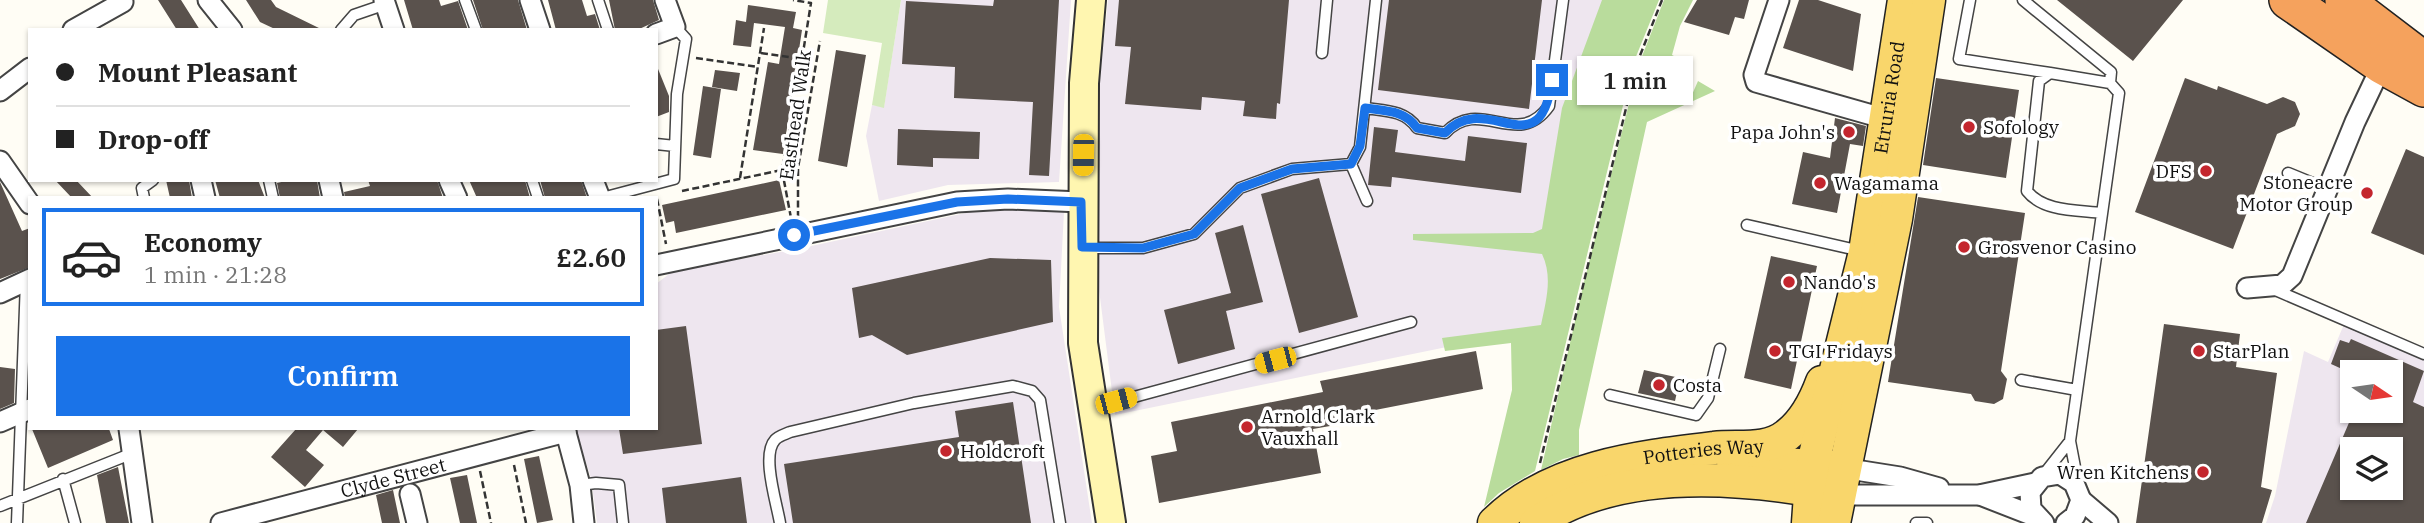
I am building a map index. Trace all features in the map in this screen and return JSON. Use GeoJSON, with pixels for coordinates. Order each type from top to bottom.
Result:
{"type":"FeatureCollection","features":[{"type":"Feature","properties":{"kind":"highway"},"geometry":{"type":"LineString","coordinates":[[2288,0],[2382,65],[2424,88]]}},
{"type":"Feature","properties":{"kind":"highway"},"geometry":{"type":"LineString","coordinates":[[2344,0],[2424,61]]}},
{"type":"Feature","properties":{"kind":"highway"},"geometry":{"type":"LineString","coordinates":[[2386,0],[2424,30]]}},
{"type":"Feature","properties":{"kind":"main road","name":"Etruria Road"},"geometry":{"type":"LineString","coordinates":[[1827,489],[1850,313],[1877,254],[1886,119],[1904,0]]}},
{"type":"Feature","properties":{"kind":"main road","name":"Etruria Road"},"geometry":{"type":"LineString","coordinates":[[1808,523],[1827,489],[1928,0]]}},
{"type":"Feature","properties":{"kind":"main road","name":"Potteries Way"},"geometry":{"type":"LineString","coordinates":[[1536,508],[1578,473],[1655,456],[1718,447],[1756,447],[1787,436],[1813,405],[1850,313]]}},
{"type":"Feature","properties":{"kind":"main road"},"geometry":{"type":"LineString","coordinates":[[1655,456],[1827,489]]}},
{"type":"Feature","properties":{"kind":"main road","name":"Potteries Way"},"geometry":{"type":"LineString","coordinates":[[1494,523],[1509,509],[1568,504],[1593,494],[1647,485],[1739,482],[1827,489]]}},
{"type":"Feature","properties":{"kind":"street"},"geometry":{"type":"LineString","coordinates":[[208,0],[230,28]]}},
{"type":"Feature","properties":{"kind":"street"},"geometry":{"type":"LineString","coordinates":[[530,0],[539,28]]}},
{"type":"Feature","properties":{"kind":"street"},"geometry":{"type":"LineString","coordinates":[[665,0],[666,30]]}},
{"type":"Feature","properties":{"kind":"street"},"geometry":{"type":"LineString","coordinates":[[1091,0],[1084,83],[1081,202],[1083,343],[1111,523]]}},
{"type":"Feature","properties":{"kind":"street"},"geometry":{"type":"LineString","coordinates":[[1779,0],[1754,75],[1755,82],[1886,119]]}},
{"type":"Feature","properties":{"kind":"street"},"geometry":{"type":"LineString","coordinates":[[385,2],[393,28]]}},
{"type":"Feature","properties":{"kind":"street"},"geometry":{"type":"LineString","coordinates":[[77,28],[125,6]]}},
{"type":"Feature","properties":{"kind":"street"},"geometry":{"type":"LineString","coordinates":[[2247,288],[2283,285],[2292,276],[2382,65]]}},
{"type":"Feature","properties":{"kind":"street"},"geometry":{"type":"LineString","coordinates":[[0,91],[28,70]]}},
{"type":"Feature","properties":{"kind":"street"},"geometry":{"type":"LineString","coordinates":[[2,167],[28,201]]}},
{"type":"Feature","properties":{"kind":"street"},"geometry":{"type":"LineString","coordinates":[[663,263],[957,202],[1008,199],[1081,202]]}},
{"type":"Feature","properties":{"kind":"street"},"geometry":{"type":"LineString","coordinates":[[0,293],[28,280]]}},
{"type":"Feature","properties":{"kind":"street"},"geometry":{"type":"LineString","coordinates":[[0,422],[25,411]]}},
{"type":"Feature","properties":{"kind":"street"},"geometry":{"type":"LineString","coordinates":[[129,430],[142,523]]}},
{"type":"Feature","properties":{"kind":"street"},"geometry":{"type":"LineString","coordinates":[[565,430],[580,485],[583,523]]}},
{"type":"Feature","properties":{"kind":"street","name":"Clyde Street"},"geometry":{"type":"LineString","coordinates":[[221,523],[565,430]]}},
{"type":"Feature","properties":{"kind":"street"},"geometry":{"type":"LineString","coordinates":[[1979,495],[2038,480],[2050,474],[2068,477],[2075,507],[2107,523]]}},
{"type":"Feature","properties":{"kind":"street"},"geometry":{"type":"LineString","coordinates":[[1827,489],[1900,477],[1957,493]]}},
{"type":"Feature","properties":{"kind":"street"},"geometry":{"type":"LineString","coordinates":[[2038,480],[2029,500],[2039,519]]}},
{"type":"Feature","properties":{"kind":"street"},"geometry":{"type":"LineString","coordinates":[[1827,489],[1979,495],[2039,519]]}},
{"type":"Feature","properties":{"kind":"street"},"geometry":{"type":"LineString","coordinates":[[410,494],[417,523]]}},
{"type":"Feature","properties":{"kind":"lane"},"geometry":{"type":"LineString","coordinates":[[465,0],[475,28]]}},
{"type":"Feature","properties":{"kind":"lane"},"geometry":{"type":"LineString","coordinates":[[598,0],[607,28]]}},
{"type":"Feature","properties":{"kind":"lane"},"geometry":{"type":"LineString","coordinates":[[1322,53],[1327,0]]}},
{"type":"Feature","properties":{"kind":"lane"},"geometry":{"type":"LineString","coordinates":[[1367,201],[1351,164],[1360,146],[1376,0]]}},
{"type":"Feature","properties":{"kind":"lane"},"geometry":{"type":"LineString","coordinates":[[1365,108],[1398,112],[1411,118],[1417,128],[1445,133],[1455,122],[1468,117],[1524,125],[1540,119],[1549,106],[1563,0]]}},
{"type":"Feature","properties":{"kind":"lane"},"geometry":{"type":"LineString","coordinates":[[1970,0],[1959,59],[2110,83],[2119,93],[2070,442],[2075,507]]}},
{"type":"Feature","properties":{"kind":"lane"},"geometry":{"type":"LineString","coordinates":[[2023,0],[2111,72],[2110,83]]}},
{"type":"Feature","properties":{"kind":"lane"},"geometry":{"type":"LineString","coordinates":[[343,28],[354,15],[385,2]]}},
{"type":"Feature","properties":{"kind":"lane"},"geometry":{"type":"LineString","coordinates":[[608,196],[674,179],[677,94],[686,39],[666,30]]}},
{"type":"Feature","properties":{"kind":"lane"},"geometry":{"type":"LineString","coordinates":[[2050,73],[2039,81],[2027,191],[2034,200],[2046,205],[2102,213]]}},
{"type":"Feature","properties":{"kind":"lane"},"geometry":{"type":"LineString","coordinates":[[658,144],[675,146]]}},
{"type":"Feature","properties":{"kind":"lane"},"geometry":{"type":"LineString","coordinates":[[1082,247],[1143,248],[1194,234],[1240,188],[1292,169],[1351,164]]}},
{"type":"Feature","properties":{"kind":"lane"},"geometry":{"type":"LineString","coordinates":[[2288,173],[2328,189]]}},
{"type":"Feature","properties":{"kind":"lane"},"geometry":{"type":"LineString","coordinates":[[144,196],[142,187],[150,182]]}},
{"type":"Feature","properties":{"kind":"lane"},"geometry":{"type":"LineString","coordinates":[[1747,225],[1877,254]]}},
{"type":"Feature","properties":{"kind":"lane"},"geometry":{"type":"LineString","coordinates":[[17,523],[25,411],[28,280]]}},
{"type":"Feature","properties":{"kind":"lane"},"geometry":{"type":"LineString","coordinates":[[2269,288],[2323,308],[2424,354]]}},
{"type":"Feature","properties":{"kind":"lane"},"geometry":{"type":"LineString","coordinates":[[1093,408],[1411,322]]}},
{"type":"Feature","properties":{"kind":"lane"},"geometry":{"type":"LineString","coordinates":[[1610,395],[1696,415],[1708,398],[1720,349]]}},
{"type":"Feature","properties":{"kind":"lane"},"geometry":{"type":"LineString","coordinates":[[2021,380],[2077,390]]}},
{"type":"Feature","properties":{"kind":"lane"},"geometry":{"type":"LineString","coordinates":[[780,523],[769,467],[769,453],[775,440],[790,432],[914,403],[1013,386],[1032,391],[1040,400],[1060,523]]}},
{"type":"Feature","properties":{"kind":"lane"},"geometry":{"type":"LineString","coordinates":[[2038,480],[2070,442]]}},
{"type":"Feature","properties":{"kind":"lane"},"geometry":{"type":"LineString","coordinates":[[0,506],[133,453]]}},
{"type":"Feature","properties":{"kind":"lane"},"geometry":{"type":"LineString","coordinates":[[63,479],[75,523]]}},
{"type":"Feature","properties":{"kind":"lane"},"geometry":{"type":"LineString","coordinates":[[580,485],[619,485],[623,523]]}},
{"type":"Feature","properties":{"kind":"lane"},"geometry":{"type":"LineString","coordinates":[[1916,523],[1927,523]]}},
{"type":"Feature","properties":{"kind":"path"},"geometry":{"type":"LineString","coordinates":[[761,53],[802,59],[811,3],[793,0]]}},
{"type":"Feature","properties":{"kind":"path"},"geometry":{"type":"LineString","coordinates":[[1536,508],[1608,177],[1637,63],[1661,0]]}},
{"type":"Feature","properties":{"kind":"path"},"geometry":{"type":"LineString","coordinates":[[740,178],[764,28]]}},
{"type":"Feature","properties":{"kind":"path","name":"Easthead Walk"},"geometry":{"type":"LineString","coordinates":[[796,235],[798,168],[820,41]]}},
{"type":"Feature","properties":{"kind":"path"},"geometry":{"type":"LineString","coordinates":[[683,56],[758,67]]}},
{"type":"Feature","properties":{"kind":"path"},"geometry":{"type":"LineString","coordinates":[[796,235],[782,170],[801,68]]}},
{"type":"Feature","properties":{"kind":"path"},"geometry":{"type":"LineString","coordinates":[[681,191],[782,170]]}},
{"type":"Feature","properties":{"kind":"path"},"geometry":{"type":"LineString","coordinates":[[649,185],[656,196]]}},
{"type":"Feature","properties":{"kind":"path"},"geometry":{"type":"LineString","coordinates":[[658,208],[663,263]]}},
{"type":"Feature","properties":{"kind":"path"},"geometry":{"type":"LineString","coordinates":[[510,445],[526,523]]}},
{"type":"Feature","properties":{"kind":"path"},"geometry":{"type":"LineString","coordinates":[[476,454],[491,523]]}},
{"type":"Feature","properties":{"kind":"shaded area"},"geometry":{"type":"Polygon","coordinates":[[[901,0],[1071,0],[1059,182],[948,185],[879,201],[866,136],[872,105],[884,107],[901,0]]]}},
{"type":"Feature","properties":{"kind":"shaded area"},"geometry":{"type":"Polygon","coordinates":[[[1108,0],[1630,0],[1543,339],[1530,330],[1115,415],[1096,266],[1096,117],[1108,0]]]}},
{"type":"Feature","properties":{"kind":"shaded area"},"geometry":{"type":"Polygon","coordinates":[[[989,208],[1064,212],[1059,307],[1092,523],[597,523],[591,478],[575,430],[658,430],[658,282],[673,271],[797,249],[989,208]]]}},
{"type":"Feature","properties":{"kind":"shaded area"},"geometry":{"type":"Polygon","coordinates":[[[2345,322],[2424,358],[2424,523],[2266,523],[2275,496],[2304,351],[2328,362],[2345,322]]]}},
{"type":"Feature","properties":{"kind":"green space"},"geometry":{"type":"Polygon","coordinates":[[[828,0],[901,0],[884,108],[872,105],[882,43],[823,33],[828,0]]]}},
{"type":"Feature","properties":{"kind":"green space"},"geometry":{"type":"Polygon","coordinates":[[[1602,0],[1659,0],[1633,64],[1535,471],[1499,493],[1484,507],[1512,390],[1511,343],[1445,351],[1442,338],[1541,325],[1548,289],[1545,263],[1542,254],[1413,240],[1413,234],[1533,233],[1542,229],[1562,108],[1602,0]]]}},
{"type":"Feature","properties":{"kind":"green space"},"geometry":{"type":"Polygon","coordinates":[[[1664,0],[1693,0],[1680,26],[1672,55],[1678,58],[1669,91],[1691,97],[1698,81],[1715,91],[1647,122],[1579,430],[1579,455],[1563,459],[1541,470],[1583,286],[1639,64],[1664,0]]]}},
{"type":"Feature","properties":{"kind":"building"},"geometry":{"type":"Polygon","coordinates":[[[158,0],[181,0],[199,28],[176,28],[158,0]]]}},
{"type":"Feature","properties":{"kind":"building"},"geometry":{"type":"Polygon","coordinates":[[[246,0],[271,0],[276,7],[319,28],[273,28],[260,22],[246,0]]]}},
{"type":"Feature","properties":{"kind":"building"},"geometry":{"type":"Polygon","coordinates":[[[404,0],[439,0],[441,6],[458,1],[467,28],[412,28],[404,0]]]}},
{"type":"Feature","properties":{"kind":"building"},"geometry":{"type":"Polygon","coordinates":[[[473,0],[518,0],[526,28],[482,28],[473,0]]]}},
{"type":"Feature","properties":{"kind":"building"},"geometry":{"type":"Polygon","coordinates":[[[548,0],[582,0],[587,16],[595,14],[599,28],[555,28],[548,0]]]}},
{"type":"Feature","properties":{"kind":"building"},"geometry":{"type":"Polygon","coordinates":[[[609,0],[653,0],[659,20],[641,28],[615,28],[609,0]]]}},
{"type":"Feature","properties":{"kind":"building"},"geometry":{"type":"Polygon","coordinates":[[[994,0],[1059,0],[1049,176],[1029,175],[1033,102],[954,98],[955,67],[902,64],[906,1],[993,6],[994,0]]]}},
{"type":"Feature","properties":{"kind":"building"},"geometry":{"type":"Polygon","coordinates":[[[1119,0],[1289,0],[1280,104],[1277,103],[1276,119],[1243,116],[1245,101],[1202,97],[1201,110],[1125,104],[1131,47],[1115,46],[1119,0]]]}},
{"type":"Feature","properties":{"kind":"building"},"geometry":{"type":"Polygon","coordinates":[[[1389,0],[1542,0],[1529,109],[1378,90],[1389,0]]]}},
{"type":"Feature","properties":{"kind":"building"},"geometry":{"type":"Polygon","coordinates":[[[1697,0],[1749,0],[1744,19],[1735,17],[1729,35],[1684,22],[1697,0]]]}},
{"type":"Feature","properties":{"kind":"building"},"geometry":{"type":"Polygon","coordinates":[[[1799,0],[1818,0],[1861,14],[1853,71],[1783,48],[1799,0]]]}},
{"type":"Feature","properties":{"kind":"building"},"geometry":{"type":"Polygon","coordinates":[[[2057,0],[2183,0],[2133,61],[2057,0]]]}},
{"type":"Feature","properties":{"kind":"building"},"geometry":{"type":"Polygon","coordinates":[[[748,5],[796,12],[793,28],[802,30],[783,154],[753,150],[768,62],[779,64],[785,27],[754,23],[751,47],[733,45],[736,20],[746,22],[748,5]]]}},
{"type":"Feature","properties":{"kind":"building"},"geometry":{"type":"Polygon","coordinates":[[[836,50],[866,55],[847,167],[818,161],[836,50]]]}},
{"type":"Feature","properties":{"kind":"building"},"geometry":{"type":"Polygon","coordinates":[[[658,69],[669,96],[669,112],[658,116],[658,69]]]}},
{"type":"Feature","properties":{"kind":"building"},"geometry":{"type":"Polygon","coordinates":[[[715,70],[740,73],[737,91],[712,87],[715,70]]]}},
{"type":"Feature","properties":{"kind":"building","name":"Sofology"},"geometry":{"type":"Polygon","coordinates":[[[1936,78],[2019,90],[2006,178],[1923,165],[1936,78]]]}},
{"type":"Feature","properties":{"kind":"building","name":"DFS"},"geometry":{"type":"Polygon","coordinates":[[[2185,78],[2217,90],[2218,86],[2267,104],[2283,97],[2295,102],[2300,114],[2295,126],[2277,134],[2233,249],[2135,212],[2185,78]]]}},
{"type":"Feature","properties":{"kind":"building"},"geometry":{"type":"Polygon","coordinates":[[[703,86],[721,89],[711,158],[693,155],[703,86]]]}},
{"type":"Feature","properties":{"kind":"building","name":"Wagamama"},"geometry":{"type":"Polygon","coordinates":[[[1835,118],[1866,126],[1863,146],[1850,144],[1837,213],[1792,204],[1803,152],[1830,158],[1835,118]]]}},
{"type":"Feature","properties":{"kind":"building"},"geometry":{"type":"Polygon","coordinates":[[[1374,127],[1398,130],[1395,152],[1465,161],[1468,136],[1527,143],[1521,193],[1392,177],[1391,187],[1368,185],[1374,127]]]}},
{"type":"Feature","properties":{"kind":"building"},"geometry":{"type":"Polygon","coordinates":[[[898,129],[980,132],[979,159],[933,158],[933,167],[897,165],[898,129]]]}},
{"type":"Feature","properties":{"kind":"building"},"geometry":{"type":"Polygon","coordinates":[[[2406,149],[2424,157],[2424,255],[2371,233],[2406,149]]]}},
{"type":"Feature","properties":{"kind":"building"},"geometry":{"type":"Polygon","coordinates":[[[1319,178],[1358,317],[1299,333],[1261,194],[1319,178]]]}},
{"type":"Feature","properties":{"kind":"building"},"geometry":{"type":"Polygon","coordinates":[[[779,180],[786,210],[676,233],[674,221],[666,223],[662,205],[779,180]]]}},
{"type":"Feature","properties":{"kind":"building"},"geometry":{"type":"Polygon","coordinates":[[[0,182],[22,231],[28,229],[28,268],[0,279],[0,182]]]}},
{"type":"Feature","properties":{"kind":"building"},"geometry":{"type":"Polygon","coordinates":[[[57,182],[78,182],[91,196],[70,196],[57,182]]]}},
{"type":"Feature","properties":{"kind":"building"},"geometry":{"type":"Polygon","coordinates":[[[166,182],[189,182],[192,196],[170,196],[166,182]]]}},
{"type":"Feature","properties":{"kind":"building"},"geometry":{"type":"Polygon","coordinates":[[[216,182],[259,182],[264,196],[219,196],[216,182]]]}},
{"type":"Feature","properties":{"kind":"building"},"geometry":{"type":"Polygon","coordinates":[[[317,182],[320,196],[280,196],[277,183],[317,182]]]}},
{"type":"Feature","properties":{"kind":"building"},"geometry":{"type":"Polygon","coordinates":[[[369,182],[438,182],[442,196],[345,196],[344,192],[370,186],[369,182]]]}},
{"type":"Feature","properties":{"kind":"building"},"geometry":{"type":"Polygon","coordinates":[[[470,182],[526,182],[529,196],[476,196],[470,182]]]}},
{"type":"Feature","properties":{"kind":"building"},"geometry":{"type":"Polygon","coordinates":[[[541,182],[582,182],[586,196],[544,196],[541,182]]]}},
{"type":"Feature","properties":{"kind":"building"},"geometry":{"type":"Polygon","coordinates":[[[1918,197],[2025,213],[2001,371],[2007,379],[2003,399],[1994,404],[1975,401],[1971,394],[1888,382],[1918,197]]]}},
{"type":"Feature","properties":{"kind":"building"},"geometry":{"type":"Polygon","coordinates":[[[1243,225],[1263,302],[1226,311],[1235,349],[1178,364],[1164,310],[1231,293],[1215,233],[1243,225]]]}},
{"type":"Feature","properties":{"kind":"building"},"geometry":{"type":"Polygon","coordinates":[[[1771,256],[1817,266],[1791,389],[1744,378],[1771,256]]]}},
{"type":"Feature","properties":{"kind":"building"},"geometry":{"type":"Polygon","coordinates":[[[990,258],[1051,260],[1053,322],[907,355],[872,335],[859,338],[852,288],[990,258]]]}},
{"type":"Feature","properties":{"kind":"building"},"geometry":{"type":"Polygon","coordinates":[[[2164,324],[2240,334],[2236,367],[2277,373],[2261,487],[2272,490],[2262,523],[2136,523],[2164,324]]]}},
{"type":"Feature","properties":{"kind":"building"},"geometry":{"type":"Polygon","coordinates":[[[686,326],[702,444],[623,454],[619,430],[658,430],[658,330],[686,326]]]}},
{"type":"Feature","properties":{"kind":"building"},"geometry":{"type":"Polygon","coordinates":[[[2351,339],[2399,360],[2340,360],[2340,368],[2331,364],[2340,340],[2349,343],[2351,339]]]}},
{"type":"Feature","properties":{"kind":"building","name":"Arnold Clark Vauxhall"},"geometry":{"type":"Polygon","coordinates":[[[1476,351],[1483,389],[1329,419],[1330,426],[1313,429],[1321,473],[1159,503],[1151,456],[1177,451],[1171,422],[1323,392],[1320,381],[1476,351]]]}},
{"type":"Feature","properties":{"kind":"building"},"geometry":{"type":"Polygon","coordinates":[[[2403,362],[2424,371],[2413,402],[2424,407],[2424,523],[2306,523],[2340,444],[2340,500],[2403,500],[2403,437],[2343,437],[2348,424],[2403,424],[2403,362]]]}},
{"type":"Feature","properties":{"kind":"building"},"geometry":{"type":"Polygon","coordinates":[[[0,367],[15,369],[14,403],[0,409],[0,367]]]}},
{"type":"Feature","properties":{"kind":"building","name":"Costa"},"geometry":{"type":"Polygon","coordinates":[[[1644,370],[1680,378],[1675,401],[1638,393],[1644,370]]]}},
{"type":"Feature","properties":{"kind":"building","name":"Holdcroft"},"geometry":{"type":"Polygon","coordinates":[[[1013,402],[1031,523],[793,523],[784,464],[959,437],[955,411],[1013,402]]]}},
{"type":"Feature","properties":{"kind":"building"},"geometry":{"type":"Polygon","coordinates":[[[32,430],[109,430],[113,440],[48,468],[32,430]]]}},
{"type":"Feature","properties":{"kind":"building"},"geometry":{"type":"Polygon","coordinates":[[[295,430],[323,430],[306,450],[324,465],[305,487],[271,457],[295,430]]]}},
{"type":"Feature","properties":{"kind":"building"},"geometry":{"type":"Polygon","coordinates":[[[323,430],[357,430],[343,447],[323,430]]]}},
{"type":"Feature","properties":{"kind":"building"},"geometry":{"type":"Polygon","coordinates":[[[539,456],[553,520],[537,523],[524,459],[539,456]]]}},
{"type":"Feature","properties":{"kind":"building"},"geometry":{"type":"Polygon","coordinates":[[[118,467],[129,523],[106,523],[97,475],[118,467]]]}},
{"type":"Feature","properties":{"kind":"building"},"geometry":{"type":"Polygon","coordinates":[[[467,475],[477,523],[460,523],[450,478],[467,475]]]}},
{"type":"Feature","properties":{"kind":"building"},"geometry":{"type":"Polygon","coordinates":[[[741,477],[747,523],[666,523],[662,488],[741,477]]]}},
{"type":"Feature","properties":{"kind":"building"},"geometry":{"type":"Polygon","coordinates":[[[393,490],[400,523],[382,523],[376,495],[393,490]]]}},
{"type":"Feature","properties":{"kind":"place","name":"Sofology"},"geometry":{"type":"Point","coordinates":[1969,127]}},
{"type":"Feature","properties":{"kind":"place","name":"Papa John's"},"geometry":{"type":"Point","coordinates":[1849,132]}},
{"type":"Feature","properties":{"kind":"place","name":"DFS"},"geometry":{"type":"Point","coordinates":[2206,171]}},
{"type":"Feature","properties":{"kind":"place","name":"Wagamama"},"geometry":{"type":"Point","coordinates":[1820,183]}},
{"type":"Feature","properties":{"kind":"place","name":"Stoneacre Motor Group"},"geometry":{"type":"Point","coordinates":[2367,193]}},
{"type":"Feature","properties":{"kind":"place","name":"Grosvenor Casino"},"geometry":{"type":"Point","coordinates":[1964,247]}},
{"type":"Feature","properties":{"kind":"place","name":"Nando's"},"geometry":{"type":"Point","coordinates":[1789,282]}},
{"type":"Feature","properties":{"kind":"place","name":"TGI Fridays"},"geometry":{"type":"Point","coordinates":[1775,351]}},
{"type":"Feature","properties":{"kind":"place","name":"StarPlan"},"geometry":{"type":"Point","coordinates":[2199,351]}},
{"type":"Feature","properties":{"kind":"place","name":"Costa"},"geometry":{"type":"Point","coordinates":[1659,385]}},
{"type":"Feature","properties":{"kind":"place","name":"Arnold Clark Vauxhall"},"geometry":{"type":"Point","coordinates":[1247,427]}},
{"type":"Feature","properties":{"kind":"place","name":"Holdcroft"},"geometry":{"type":"Point","coordinates":[946,451]}},
{"type":"Feature","properties":{"kind":"place","name":"Wren Kitchens"},"geometry":{"type":"Point","coordinates":[2203,472]}},
{"type":"Feature","properties":{"kind":"route"},"geometry":{"type":"LineString","coordinates":[[794,235],[957,202],[1008,199],[1081,202],[1082,247],[1143,248],[1194,234],[1240,188],[1292,169],[1351,164],[1360,146],[1365,108],[1398,112],[1411,118],[1417,128],[1445,133],[1455,122],[1468,117],[1524,125],[1540,119],[1549,106],[1552,80]]}}]}
